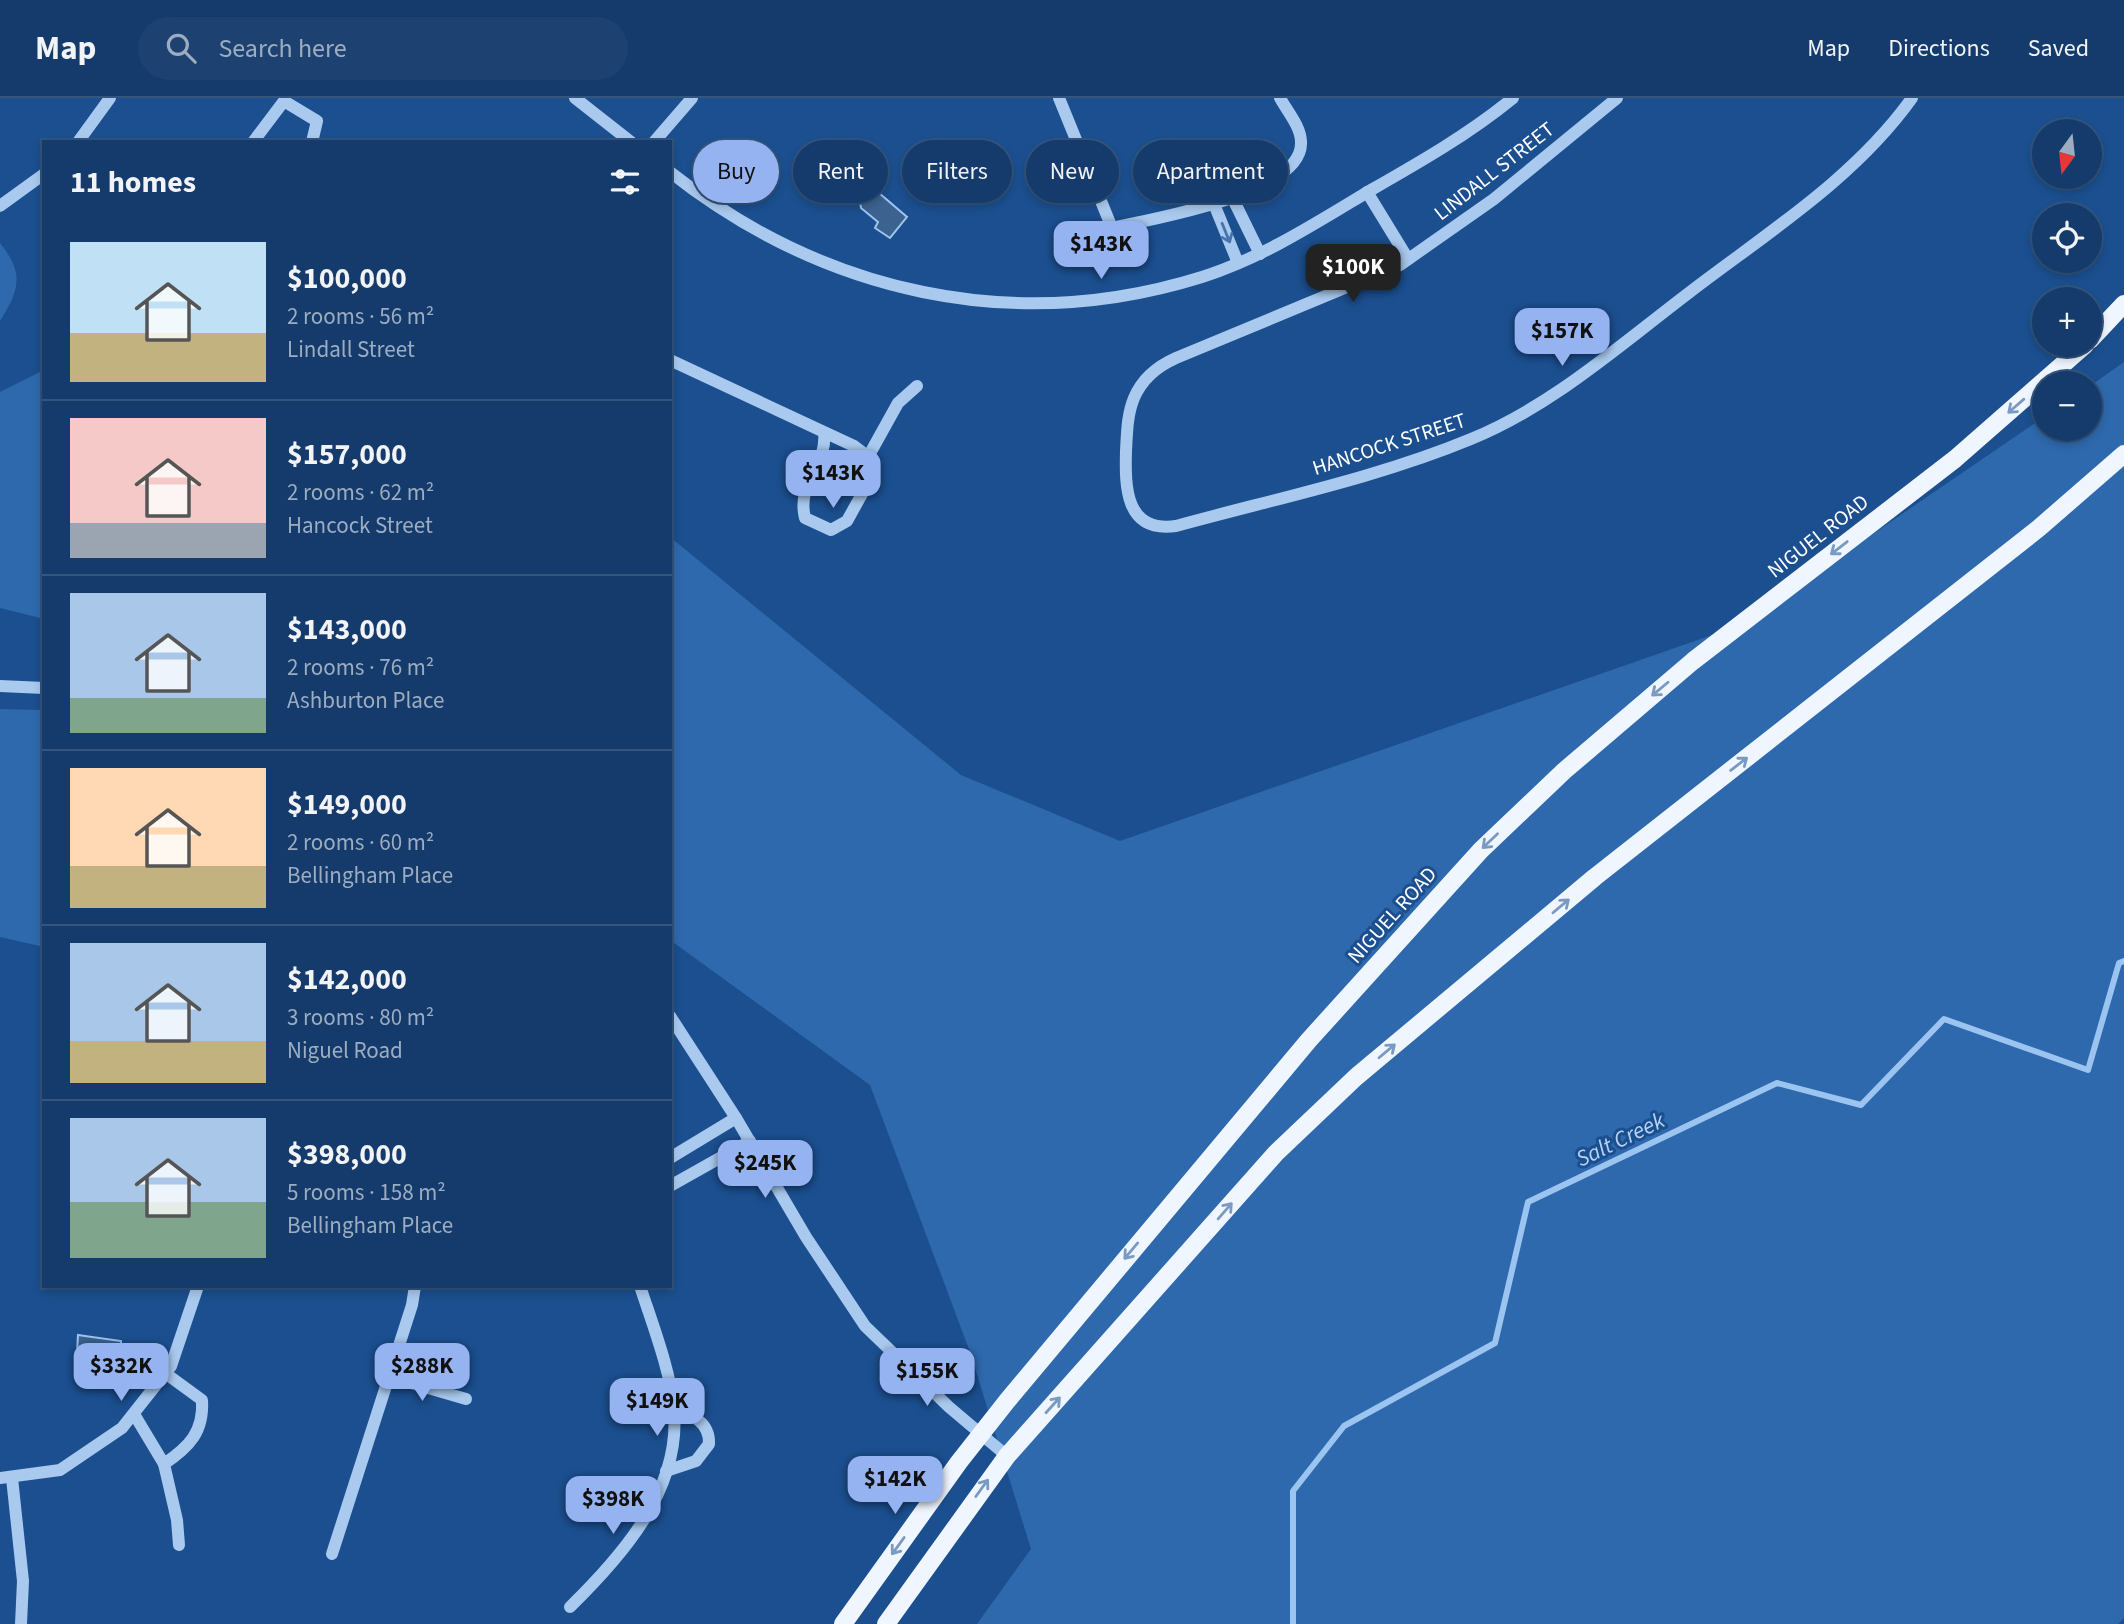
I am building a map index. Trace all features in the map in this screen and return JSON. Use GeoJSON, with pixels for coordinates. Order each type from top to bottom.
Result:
{"type":"FeatureCollection","features":[{"type":"Feature","properties":{"kind":"main road"},"geometry":{"type":"LineString","coordinates":[[2102,328],[2124,304]]}},
{"type":"Feature","properties":{"kind":"main road","name":"NIGUEL ROAD"},"geometry":{"type":"LineString","coordinates":[[843,1624],[982,1432],[1309,1040],[1481,850],[1564,771],[1693,661],[1955,459],[2071,357]]}},
{"type":"Feature","properties":{"kind":"main road"},"geometry":{"type":"LineString","coordinates":[[886,1624],[1007,1456],[1276,1153],[1356,1077],[1595,877],[2039,528],[2124,454]]}},
{"type":"Feature","properties":{"kind":"street"},"geometry":{"type":"LineString","coordinates":[[81,140],[110,98]]}},
{"type":"Feature","properties":{"kind":"street"},"geometry":{"type":"LineString","coordinates":[[575,98],[628,140]]}},
{"type":"Feature","properties":{"kind":"street"},"geometry":{"type":"LineString","coordinates":[[656,140],[691,98]]}},
{"type":"Feature","properties":{"kind":"street"},"geometry":{"type":"LineString","coordinates":[[1059,98],[1112,228],[1218,203]]}},
{"type":"Feature","properties":{"kind":"street"},"geometry":{"type":"LineString","coordinates":[[1280,98],[1300,132],[1299,155],[1288,168]]}},
{"type":"Feature","properties":{"kind":"street"},"geometry":{"type":"LineString","coordinates":[[672,173],[726,213],[782,245],[839,270],[929,294],[991,302],[1068,302],[1145,292],[1261,254],[1318,224],[1446,146],[1513,98]]}},
{"type":"Feature","properties":{"kind":"street","name":"LINDALL STREET"},"geometry":{"type":"LineString","coordinates":[[1143,519],[1132,506],[1126,491],[1127,425],[1135,396],[1152,373],[1176,358],[1368,281],[1408,260],[1494,199],[1617,98]]}},
{"type":"Feature","properties":{"kind":"street","name":"HANCOCK STREET"},"geometry":{"type":"LineString","coordinates":[[1143,519],[1159,526],[1176,526],[1399,464],[1499,426],[1564,387],[1811,200],[1868,149],[1912,98]]}},
{"type":"Feature","properties":{"kind":"street"},"geometry":{"type":"LineString","coordinates":[[255,140],[284,101],[317,121],[312,140]]}},
{"type":"Feature","properties":{"kind":"street"},"geometry":{"type":"LineString","coordinates":[[0,206],[42,175]]}},
{"type":"Feature","properties":{"kind":"street"},"geometry":{"type":"LineString","coordinates":[[1367,192],[1408,260]]}},
{"type":"Feature","properties":{"kind":"street"},"geometry":{"type":"LineString","coordinates":[[1235,203],[1261,254]]}},
{"type":"Feature","properties":{"kind":"street"},"geometry":{"type":"LineString","coordinates":[[1214,204],[1238,262]]}},
{"type":"Feature","properties":{"kind":"street"},"geometry":{"type":"LineString","coordinates":[[672,361],[824,432],[869,457],[874,466],[873,474],[847,521],[831,530],[805,518],[801,501],[825,446],[824,432]]}},
{"type":"Feature","properties":{"kind":"street"},"geometry":{"type":"LineString","coordinates":[[869,457],[898,403],[917,386]]}},
{"type":"Feature","properties":{"kind":"street"},"geometry":{"type":"LineString","coordinates":[[0,686],[42,688]]}},
{"type":"Feature","properties":{"kind":"street"},"geometry":{"type":"LineString","coordinates":[[672,1019],[736,1118],[806,1237],[865,1325],[949,1407],[982,1432],[1007,1456]]}},
{"type":"Feature","properties":{"kind":"street"},"geometry":{"type":"LineString","coordinates":[[672,1156],[736,1118]]}},
{"type":"Feature","properties":{"kind":"street"},"geometry":{"type":"LineString","coordinates":[[672,1185],[750,1141]]}},
{"type":"Feature","properties":{"kind":"street"},"geometry":{"type":"LineString","coordinates":[[22,1624],[23,1581],[6,1478],[60,1469],[122,1428],[171,1366],[197,1288]]}},
{"type":"Feature","properties":{"kind":"street"},"geometry":{"type":"LineString","coordinates":[[332,1555],[387,1376],[412,1306],[415,1288]]}},
{"type":"Feature","properties":{"kind":"street"},"geometry":{"type":"LineString","coordinates":[[569,1607],[612,1566],[640,1528],[666,1471],[674,1437],[674,1408],[641,1288]]}},
{"type":"Feature","properties":{"kind":"street"},"geometry":{"type":"LineString","coordinates":[[164,1464],[188,1447],[203,1417],[202,1400],[165,1373]]}},
{"type":"Feature","properties":{"kind":"street"},"geometry":{"type":"LineString","coordinates":[[387,1376],[466,1399]]}},
{"type":"Feature","properties":{"kind":"street"},"geometry":{"type":"LineString","coordinates":[[666,1471],[696,1461],[709,1444],[707,1429],[701,1421],[674,1408]]}},
{"type":"Feature","properties":{"kind":"street"},"geometry":{"type":"LineString","coordinates":[[134,1414],[164,1464],[177,1520],[178,1545]]}},
{"type":"Feature","properties":{"kind":"shaded area"},"geometry":{"type":"Polygon","coordinates":[[[888,201],[907,217],[890,238],[875,228],[878,222],[861,208],[860,203],[888,203],[888,201]]]}},
{"type":"Feature","properties":{"kind":"shaded area"},"geometry":{"type":"Polygon","coordinates":[[[0,243],[13,263],[16,281],[12,300],[0,321],[0,243]]]}},
{"type":"Feature","properties":{"kind":"shaded area"},"geometry":{"type":"Polygon","coordinates":[[[2124,362],[2124,1618],[2118,1624],[977,1624],[1031,1549],[970,1352],[870,1085],[672,941],[672,539],[961,775],[1120,841],[1738,626],[2032,425],[2032,441],[2102,441],[2102,378],[2124,362]]]}},
{"type":"Feature","properties":{"kind":"shaded area"},"geometry":{"type":"Polygon","coordinates":[[[42,371],[42,618],[0,608],[0,392],[42,371]]]}},
{"type":"Feature","properties":{"kind":"shaded area"},"geometry":{"type":"Polygon","coordinates":[[[0,709],[42,710],[42,947],[0,937],[0,709]]]}},
{"type":"Feature","properties":{"kind":"shaded area"},"geometry":{"type":"Polygon","coordinates":[[[78,1335],[121,1341],[120,1362],[93,1360],[91,1374],[76,1370],[78,1335]]]}},
{"type":"Feature","properties":{"kind":"waterway","name":"Salt Creek"},"geometry":{"type":"LineString","coordinates":[[1293,1624],[1293,1491],[1344,1426],[1495,1343],[1528,1202],[1777,1083],[1861,1105],[1944,1019],[2088,1070],[2119,963],[2124,961]]}}]}
